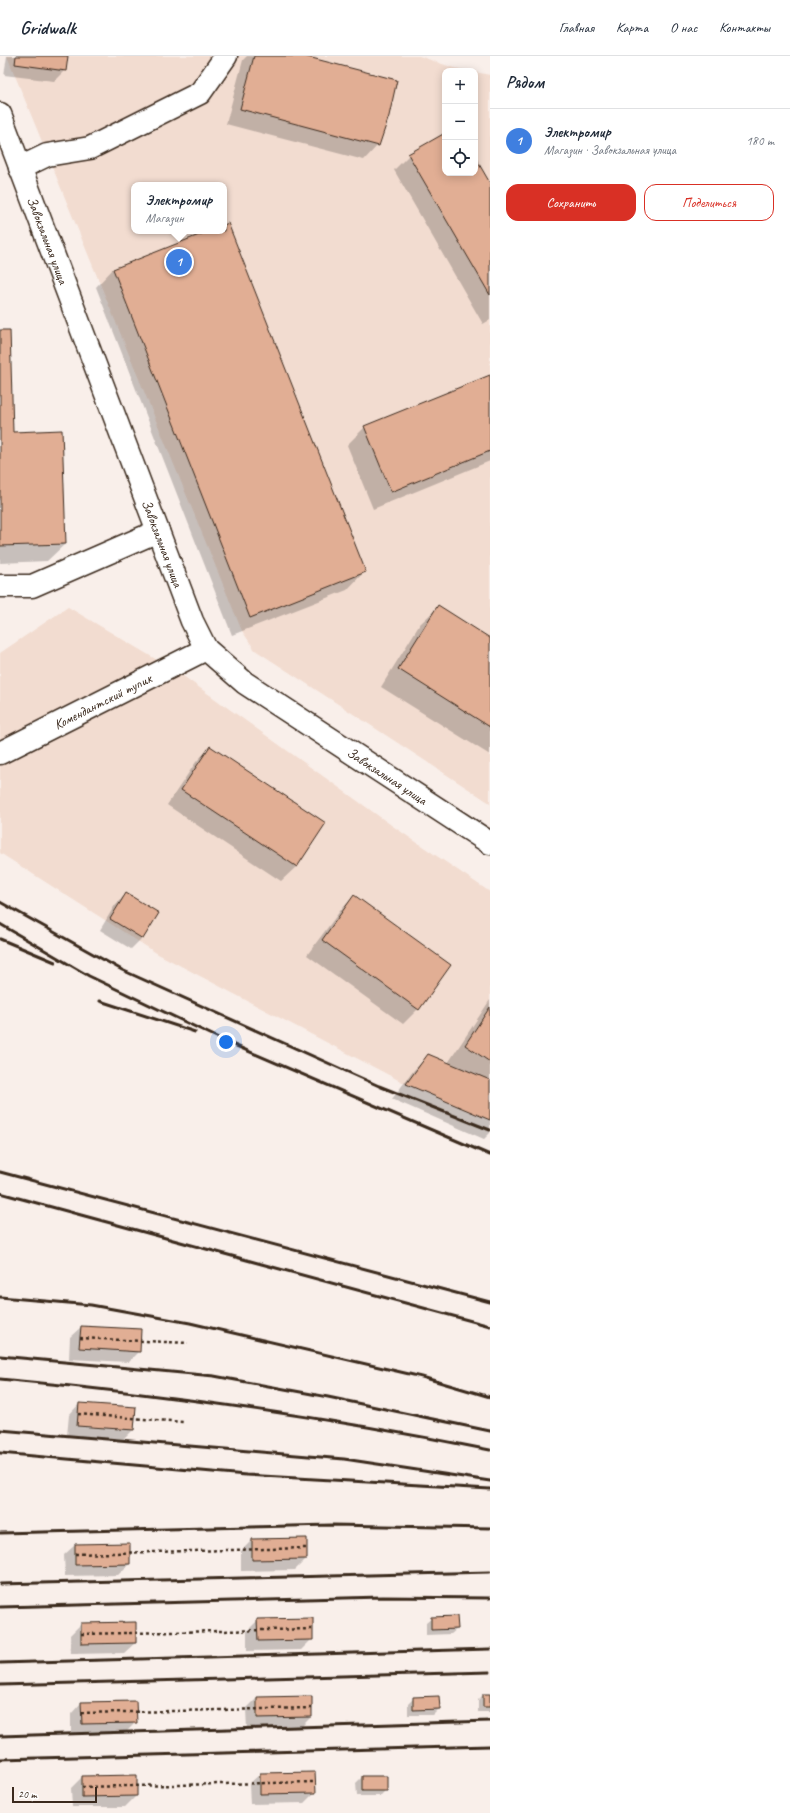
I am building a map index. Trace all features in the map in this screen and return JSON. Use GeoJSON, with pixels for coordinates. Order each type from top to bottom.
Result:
{"type":"FeatureCollection","features":[{"type":"Feature","properties":{"kind":"main road"},"geometry":{"type":"LineString","coordinates":[[20,168],[47,155],[90,148],[200,93],[226,56]]}},
{"type":"Feature","properties":{"kind":"main road","name":"Завокзальная улица"},"geometry":{"type":"LineString","coordinates":[[0,114],[192,621],[206,649],[245,683],[490,843]]}},
{"type":"Feature","properties":{"kind":"main road"},"geometry":{"type":"LineString","coordinates":[[0,586],[32,586],[158,531]]}},
{"type":"Feature","properties":{"kind":"main road","name":"Комендантский тупик"},"geometry":{"type":"LineString","coordinates":[[0,753],[206,649]]}},
{"type":"Feature","properties":{"kind":"path"},"geometry":{"type":"LineString","coordinates":[[80,1338],[188,1343]]}},
{"type":"Feature","properties":{"kind":"path"},"geometry":{"type":"LineString","coordinates":[[78,1414],[183,1422]]}},
{"type":"Feature","properties":{"kind":"path"},"geometry":{"type":"LineString","coordinates":[[75,1554],[307,1548]]}},
{"type":"Feature","properties":{"kind":"path"},"geometry":{"type":"LineString","coordinates":[[81,1634],[312,1629]]}},
{"type":"Feature","properties":{"kind":"path"},"geometry":{"type":"LineString","coordinates":[[81,1713],[312,1708]]}},
{"type":"Feature","properties":{"kind":"path"},"geometry":{"type":"LineString","coordinates":[[82,1787],[315,1782]]}},
{"type":"Feature","properties":{"kind":"shaded area"},"geometry":{"type":"Polygon","coordinates":[[[7,56],[419,56],[456,68],[442,68],[442,176],[478,176],[478,73],[490,75],[490,803],[255,650],[242,631],[7,56]]]}},
{"type":"Feature","properties":{"kind":"shaded area"},"geometry":{"type":"Polygon","coordinates":[[[68,607],[179,673],[394,827],[490,892],[490,1120],[406,1084],[158,954],[0,853],[0,653],[68,607]]]}},
{"type":"Feature","properties":{"kind":"building"},"geometry":{"type":"Polygon","coordinates":[[[16,56],[68,56],[66,71],[15,64],[16,56]]]}},
{"type":"Feature","properties":{"kind":"building"},"geometry":{"type":"Polygon","coordinates":[[[254,56],[304,56],[397,80],[389,116],[379,146],[240,109],[254,56]]]}},
{"type":"Feature","properties":{"kind":"building"},"geometry":{"type":"Polygon","coordinates":[[[442,135],[442,176],[478,176],[478,162],[490,183],[490,295],[408,154],[442,135]]]}},
{"type":"Feature","properties":{"kind":"building"},"geometry":{"type":"Polygon","coordinates":[[[227,224],[366,572],[250,618],[113,269],[201,234],[227,234],[227,224]]]}},
{"type":"Feature","properties":{"kind":"building"},"geometry":{"type":"Polygon","coordinates":[[[0,330],[10,330],[13,432],[62,430],[66,544],[0,546],[0,330]]]}},
{"type":"Feature","properties":{"kind":"building"},"geometry":{"type":"Polygon","coordinates":[[[490,375],[490,451],[391,492],[364,426],[490,375]]]}},
{"type":"Feature","properties":{"kind":"building"},"geometry":{"type":"Polygon","coordinates":[[[438,605],[490,638],[490,727],[398,669],[438,605]]]}},
{"type":"Feature","properties":{"kind":"building"},"geometry":{"type":"Polygon","coordinates":[[[210,746],[326,823],[297,867],[181,790],[210,746]]]}},
{"type":"Feature","properties":{"kind":"building"},"geometry":{"type":"Polygon","coordinates":[[[126,893],[159,913],[143,939],[110,919],[126,893]]]}},
{"type":"Feature","properties":{"kind":"building"},"geometry":{"type":"Polygon","coordinates":[[[354,895],[451,965],[419,1010],[322,940],[354,895]]]}},
{"type":"Feature","properties":{"kind":"building"},"geometry":{"type":"Polygon","coordinates":[[[490,1007],[490,1062],[465,1045],[490,1007]]]}},
{"type":"Feature","properties":{"kind":"building"},"geometry":{"type":"Polygon","coordinates":[[[428,1054],[490,1080],[490,1120],[406,1084],[428,1054]]]}},
{"type":"Feature","properties":{"kind":"building"},"geometry":{"type":"Polygon","coordinates":[[[81,1326],[141,1329],[140,1352],[79,1348],[81,1326]]]}},
{"type":"Feature","properties":{"kind":"building"},"geometry":{"type":"Polygon","coordinates":[[[79,1403],[136,1407],[134,1430],[77,1426],[79,1403]]]}},
{"type":"Feature","properties":{"kind":"building"},"geometry":{"type":"Polygon","coordinates":[[[307,1538],[307,1559],[252,1560],[252,1539],[307,1538]]]}},
{"type":"Feature","properties":{"kind":"building"},"geometry":{"type":"Polygon","coordinates":[[[130,1543],[130,1564],[75,1565],[75,1544],[130,1543]]]}},
{"type":"Feature","properties":{"kind":"building"},"geometry":{"type":"Polygon","coordinates":[[[457,1616],[458,1629],[431,1630],[431,1617],[457,1616]]]}},
{"type":"Feature","properties":{"kind":"building"},"geometry":{"type":"Polygon","coordinates":[[[313,1618],[313,1640],[258,1641],[257,1619],[313,1618]]]}},
{"type":"Feature","properties":{"kind":"building"},"geometry":{"type":"Polygon","coordinates":[[[136,1622],[136,1643],[81,1644],[81,1623],[136,1622]]]}},
{"type":"Feature","properties":{"kind":"building"},"geometry":{"type":"Polygon","coordinates":[[[483,1694],[490,1694],[490,1707],[483,1707],[483,1694]]]}},
{"type":"Feature","properties":{"kind":"building"},"geometry":{"type":"Polygon","coordinates":[[[312,1696],[312,1717],[257,1718],[257,1697],[312,1696]]]}},
{"type":"Feature","properties":{"kind":"building"},"geometry":{"type":"Polygon","coordinates":[[[439,1696],[440,1709],[413,1710],[413,1697],[439,1696]]]}},
{"type":"Feature","properties":{"kind":"building"},"geometry":{"type":"Polygon","coordinates":[[[136,1701],[137,1723],[82,1724],[81,1702],[136,1701]]]}},
{"type":"Feature","properties":{"kind":"building"},"geometry":{"type":"Polygon","coordinates":[[[315,1772],[316,1793],[260,1794],[260,1773],[315,1772]]]}},
{"type":"Feature","properties":{"kind":"building"},"geometry":{"type":"Polygon","coordinates":[[[137,1775],[137,1796],[82,1797],[82,1776],[137,1775]]]}},
{"type":"Feature","properties":{"kind":"building"},"geometry":{"type":"Polygon","coordinates":[[[362,1776],[387,1776],[387,1791],[362,1791],[362,1776]]]}},
{"type":"Feature","properties":{"kind":"railway"},"geometry":{"type":"LineString","coordinates":[[0,902],[122,970],[379,1086],[490,1130]]}},
{"type":"Feature","properties":{"kind":"railway"},"geometry":{"type":"LineString","coordinates":[[0,924],[89,976],[227,1042],[490,1155]]}},
{"type":"Feature","properties":{"kind":"railway"},"geometry":{"type":"LineString","coordinates":[[0,939],[55,962]]}},
{"type":"Feature","properties":{"kind":"railway"},"geometry":{"type":"LineString","coordinates":[[100,1001],[195,1032]]}},
{"type":"Feature","properties":{"kind":"railway"},"geometry":{"type":"LineString","coordinates":[[0,1172],[490,1302]]}},
{"type":"Feature","properties":{"kind":"railway"},"geometry":{"type":"LineString","coordinates":[[0,1193],[490,1326]]}},
{"type":"Feature","properties":{"kind":"railway"},"geometry":{"type":"LineString","coordinates":[[0,1297],[91,1305],[190,1323],[422,1377],[490,1397]]}},
{"type":"Feature","properties":{"kind":"railway"},"geometry":{"type":"LineString","coordinates":[[0,1356],[214,1376],[328,1397],[490,1431]]}},
{"type":"Feature","properties":{"kind":"railway"},"geometry":{"type":"LineString","coordinates":[[0,1379],[185,1399],[368,1427],[490,1450]]}},
{"type":"Feature","properties":{"kind":"railway"},"geometry":{"type":"LineString","coordinates":[[0,1430],[344,1459],[490,1481]]}},
{"type":"Feature","properties":{"kind":"railway"},"geometry":{"type":"LineString","coordinates":[[0,1453],[246,1475],[490,1489]]}},
{"type":"Feature","properties":{"kind":"railway"},"geometry":{"type":"LineString","coordinates":[[0,1533],[332,1525],[490,1528]]}},
{"type":"Feature","properties":{"kind":"railway"},"geometry":{"type":"LineString","coordinates":[[0,1584],[490,1572]]}},
{"type":"Feature","properties":{"kind":"railway"},"geometry":{"type":"LineString","coordinates":[[0,1607],[382,1597],[490,1598]]}},
{"type":"Feature","properties":{"kind":"railway"},"geometry":{"type":"LineString","coordinates":[[0,1663],[490,1649]]}},
{"type":"Feature","properties":{"kind":"railway"},"geometry":{"type":"LineString","coordinates":[[0,1685],[490,1672]]}},
{"type":"Feature","properties":{"kind":"railway"},"geometry":{"type":"LineString","coordinates":[[0,1736],[490,1721]]}},
{"type":"Feature","properties":{"kind":"railway"},"geometry":{"type":"LineString","coordinates":[[0,1759],[490,1746]]}},
{"type":"Feature","properties":{"kind":"place","name":"Электромир"},"geometry":{"type":"Point","coordinates":[179,262]}}]}
